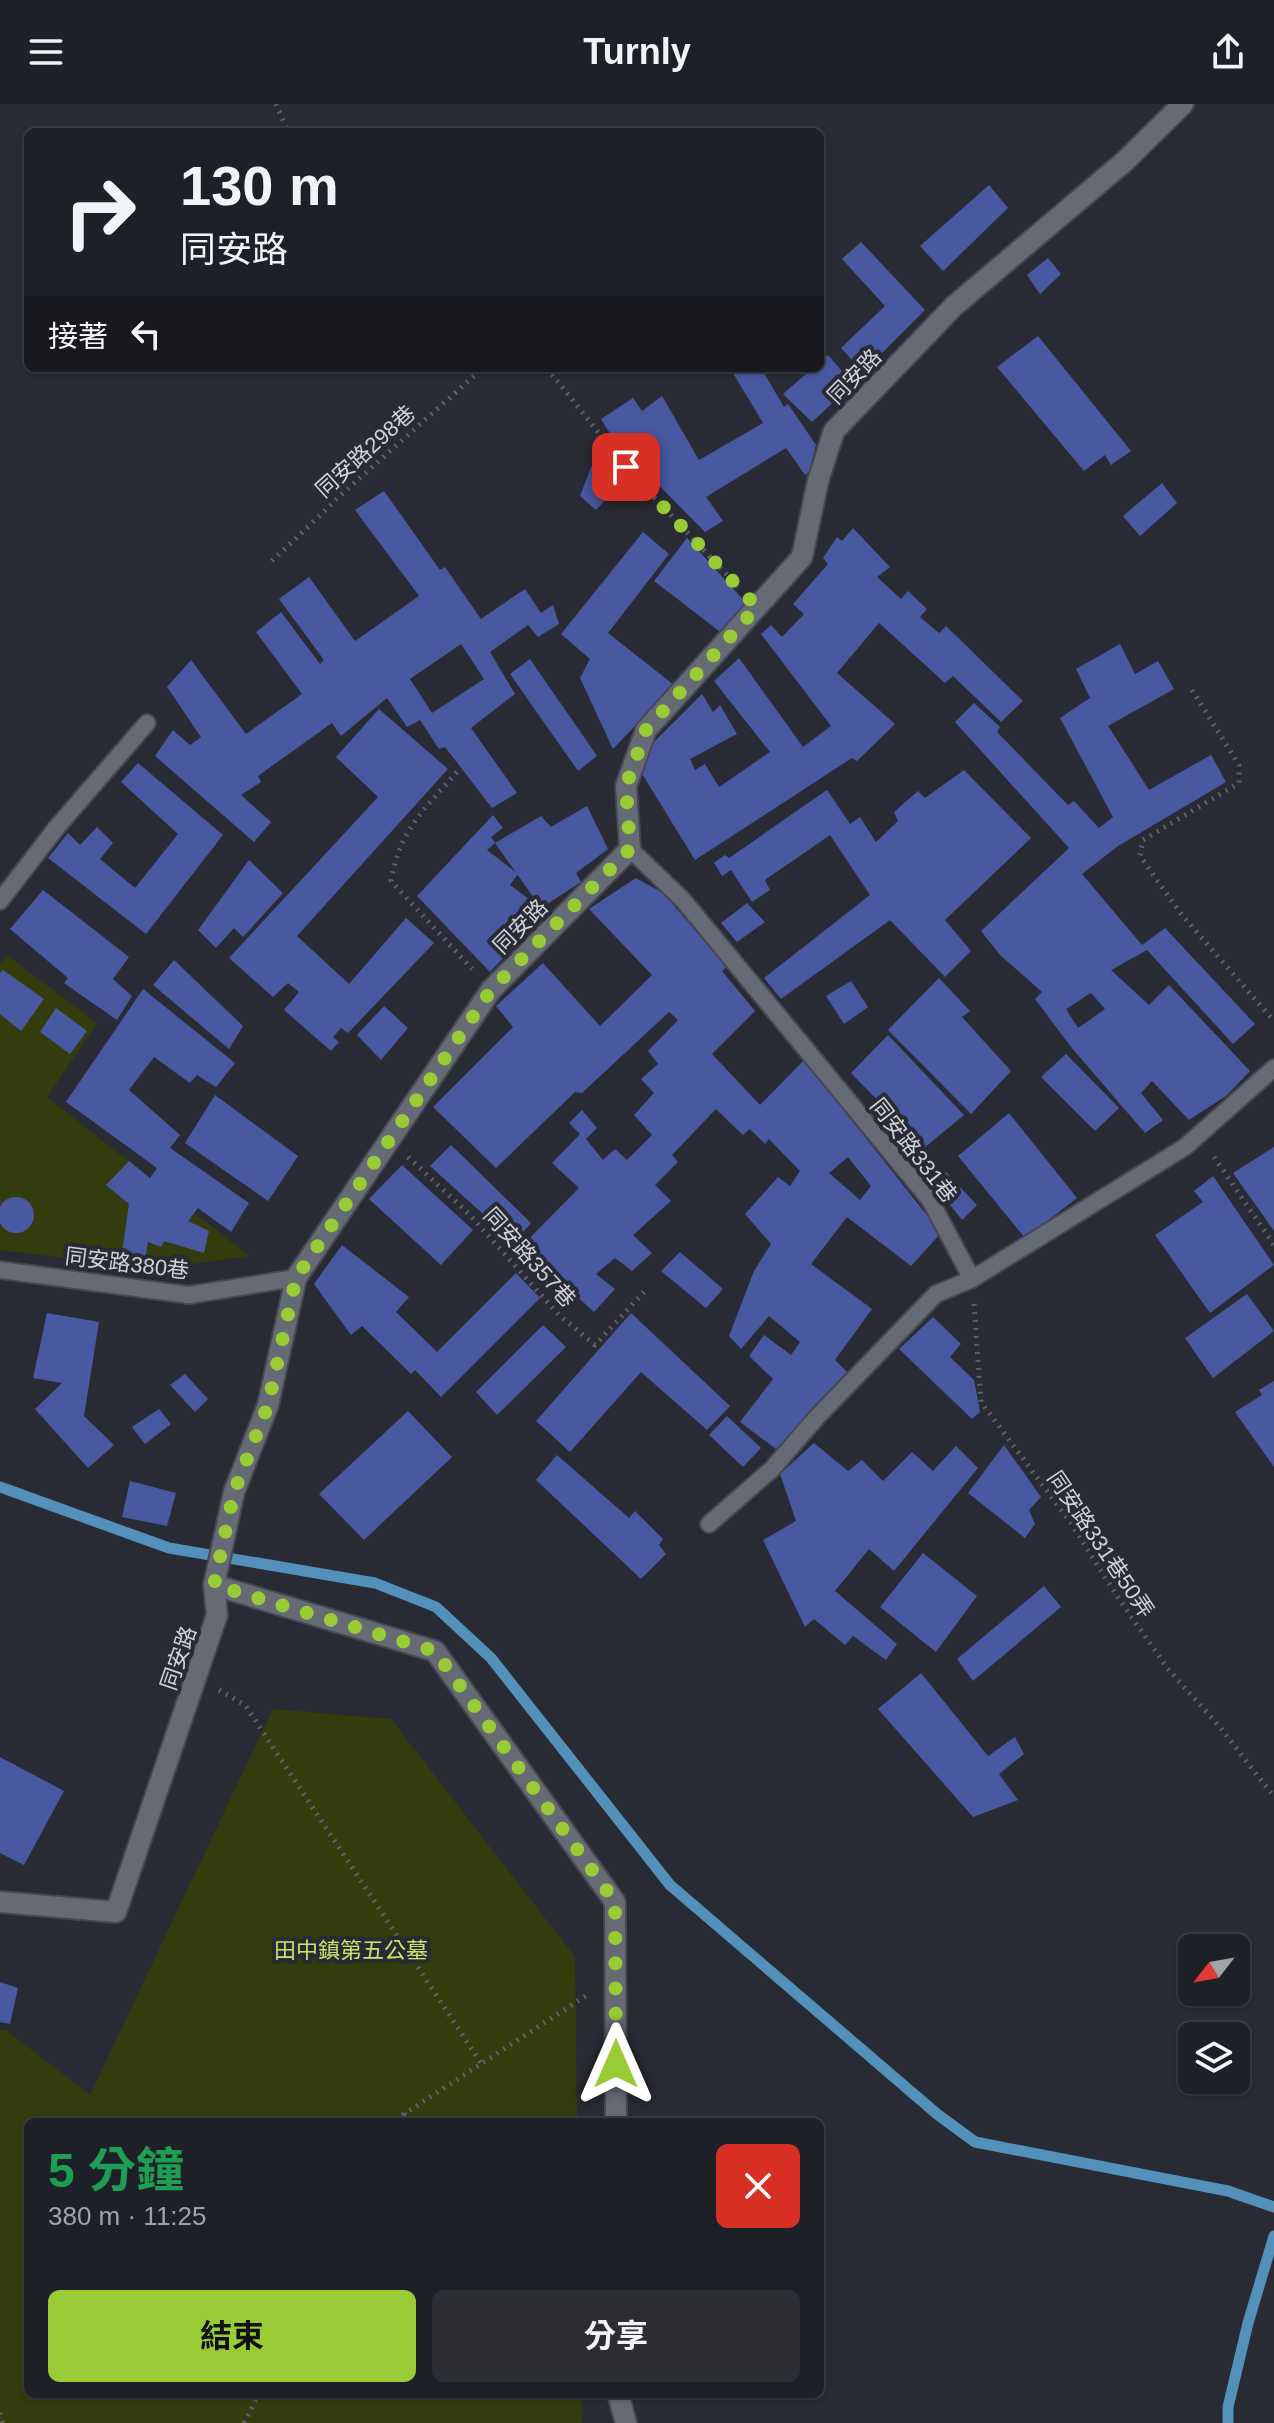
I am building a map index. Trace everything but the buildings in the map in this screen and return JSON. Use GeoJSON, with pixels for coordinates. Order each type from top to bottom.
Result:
{"type":"FeatureCollection","features":[{"type":"Feature","properties":{"kind":"street","name":"同安路"},"geometry":{"type":"LineString","coordinates":[[0,1902],[116,1912],[217,1615],[214,1585],[234,1492],[268,1405],[296,1278],[491,990],[630,849],[626,786],[646,730],[802,557],[818,481],[834,431],[954,306],[1125,161],[1183,104]]}},
{"type":"Feature","properties":{"kind":"street"},"geometry":{"type":"LineString","coordinates":[[214,1585],[435,1651],[615,1902],[616,2118]]}},
{"type":"Feature","properties":{"kind":"street"},"geometry":{"type":"LineString","coordinates":[[619,2398],[626,2423]]}},
{"type":"Feature","properties":{"kind":"lane"},"geometry":{"type":"LineString","coordinates":[[0,901],[57,827],[147,723]]}},
{"type":"Feature","properties":{"kind":"lane","name":"同安路331巷"},"geometry":{"type":"LineString","coordinates":[[630,849],[683,900],[930,1200],[972,1279]]}},
{"type":"Feature","properties":{"kind":"lane"},"geometry":{"type":"LineString","coordinates":[[709,1524],[772,1469],[817,1417],[936,1294],[972,1279],[1200,1137],[1274,1068]]}},
{"type":"Feature","properties":{"kind":"lane","name":"同安路380巷"},"geometry":{"type":"LineString","coordinates":[[0,1270],[189,1295],[296,1278]]}},
{"type":"Feature","properties":{"kind":"path"},"geometry":{"type":"LineString","coordinates":[[276,104],[286,128]]}},
{"type":"Feature","properties":{"kind":"path","name":"同安路298巷"},"geometry":{"type":"LineString","coordinates":[[272,561],[479,372]]}},
{"type":"Feature","properties":{"kind":"path"},"geometry":{"type":"LineString","coordinates":[[550,372],[626,467],[757,607]]}},
{"type":"Feature","properties":{"kind":"path"},"geometry":{"type":"LineString","coordinates":[[1192,690],[1239,765],[1239,783],[1143,840],[1140,856],[1181,914],[1274,1021]]}},
{"type":"Feature","properties":{"kind":"path"},"geometry":{"type":"LineString","coordinates":[[457,772],[411,826],[396,852],[391,881],[491,990]]}},
{"type":"Feature","properties":{"kind":"path"},"geometry":{"type":"LineString","coordinates":[[1200,1137],[1274,1245]]}},
{"type":"Feature","properties":{"kind":"path","name":"同安路357巷"},"geometry":{"type":"LineString","coordinates":[[390,1140],[469,1214],[559,1315],[595,1345],[644,1292]]}},
{"type":"Feature","properties":{"kind":"path","name":"同安路331巷50弄"},"geometry":{"type":"LineString","coordinates":[[972,1279],[981,1402],[1070,1522],[1168,1669],[1220,1727],[1274,1797]]}},
{"type":"Feature","properties":{"kind":"path"},"geometry":{"type":"LineString","coordinates":[[197,1676],[245,1705],[481,2063]]}},
{"type":"Feature","properties":{"kind":"path"},"geometry":{"type":"LineString","coordinates":[[402,2118],[615,1977]]}},
{"type":"Feature","properties":{"kind":"path"},"geometry":{"type":"LineString","coordinates":[[404,2114],[408,2118]]}},
{"type":"Feature","properties":{"kind":"path"},"geometry":{"type":"LineString","coordinates":[[244,2423],[257,2398]]}},
{"type":"Feature","properties":{"kind":"path"},"geometry":{"type":"LineString","coordinates":[[0,2413],[3,2423]]}},
{"type":"Feature","properties":{"kind":"green space"},"geometry":{"type":"Polygon","coordinates":[[[8,956],[97,1023],[47,1097],[249,1256],[185,1265],[89,1261],[0,1250],[0,963],[8,956]]]}},
{"type":"Feature","properties":{"kind":"green space","name":"田中鎮第五公墓"},"geometry":{"type":"Polygon","coordinates":[[[273,1709],[391,1719],[575,1957],[577,2118],[24,2118],[24,2398],[581,2398],[582,2423],[0,2423],[0,2030],[6,2030],[90,2095],[273,1709]]]}},
{"type":"Feature","properties":{"kind":"waterway"},"geometry":{"type":"LineString","coordinates":[[0,1487],[169,1548],[375,1583],[436,1607],[491,1658],[670,1885],[937,2114],[975,2142],[1228,2191],[1274,2207]]}},
{"type":"Feature","properties":{"kind":"waterway"},"geometry":{"type":"LineString","coordinates":[[1228,2423],[1228,2407],[1248,2323],[1274,2236]]}},
{"type":"Feature","properties":{"kind":"route"},"geometry":{"type":"LineString","coordinates":[[616,2064],[615,1902],[435,1651],[214,1585],[234,1492],[268,1405],[296,1278],[491,990],[630,849],[626,786],[646,730],[757,607],[626,467]]}}]}
